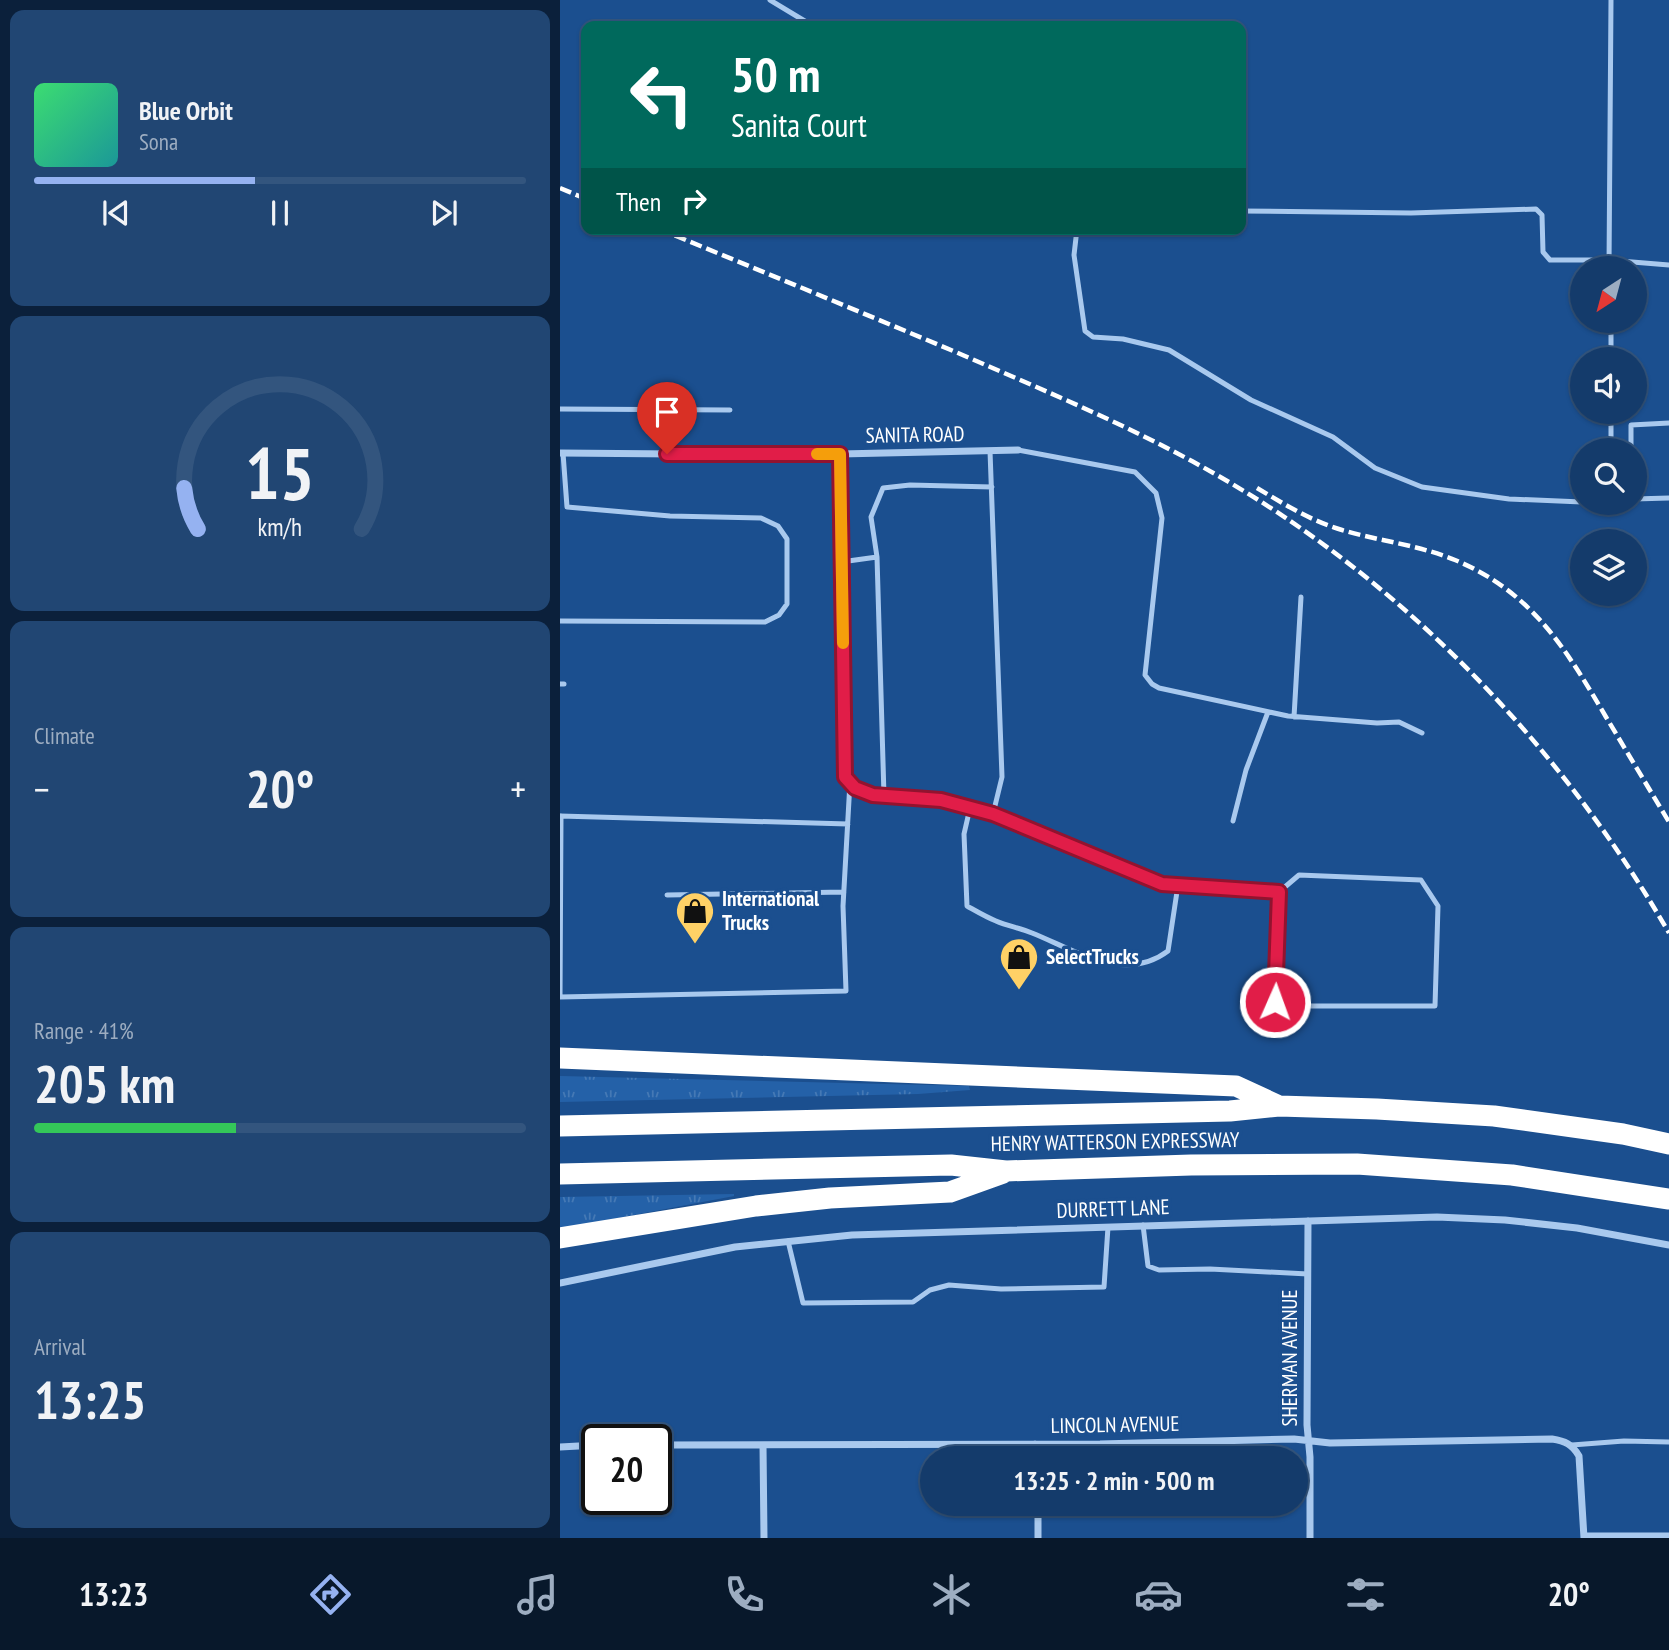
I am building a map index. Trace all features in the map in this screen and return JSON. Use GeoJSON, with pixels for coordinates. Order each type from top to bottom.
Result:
{"type":"FeatureCollection","features":[{"type":"Feature","properties":{"kind":"highway"},"geometry":{"type":"LineString","coordinates":[[560,1058],[1236,1086],[1279,1106]]}},
{"type":"Feature","properties":{"kind":"highway","name":"HENRY WATTERSON EXPRESSWAY"},"geometry":{"type":"LineString","coordinates":[[560,1126],[1230,1111],[1279,1106],[1377,1108],[1494,1116],[1623,1134],[1669,1144]]}},
{"type":"Feature","properties":{"kind":"highway","name":"HENRY WATTERSON EXPRESSWAY"},"geometry":{"type":"LineString","coordinates":[[560,1174],[951,1165],[1006,1171],[1191,1165],[1357,1164],[1512,1175],[1669,1199]]}},
{"type":"Feature","properties":{"kind":"highway"},"geometry":{"type":"LineString","coordinates":[[560,1238],[756,1206],[830,1198],[950,1192],[1006,1171]]}},
{"type":"Feature","properties":{"kind":"street","name":"SANITA ROAD"},"geometry":{"type":"LineString","coordinates":[[562,453],[840,454],[1018,450]]}},
{"type":"Feature","properties":{"kind":"street"},"geometry":{"type":"LineString","coordinates":[[840,454],[845,777],[855,788],[873,795],[941,800],[993,814],[1162,884],[1279,892]]}},
{"type":"Feature","properties":{"kind":"street","name":"DURRETT LANE"},"geometry":{"type":"LineString","coordinates":[[560,1283],[689,1255],[788,1240],[852,1235],[1143,1225],[1437,1217],[1505,1220],[1577,1228],[1669,1245]]}},
{"type":"Feature","properties":{"kind":"street","name":"SHERMAN AVENUE"},"geometry":{"type":"LineString","coordinates":[[1308,1221],[1310,1538]]}},
{"type":"Feature","properties":{"kind":"street","name":"LINCOLN AVENUE"},"geometry":{"type":"LineString","coordinates":[[672,1445],[1035,1444],[1294,1439],[1330,1443],[1552,1439],[1564,1440],[1572,1445]]}},
{"type":"Feature","properties":{"kind":"street"},"geometry":{"type":"LineString","coordinates":[[764,1444],[764,1538]]}},
{"type":"Feature","properties":{"kind":"street"},"geometry":{"type":"LineString","coordinates":[[1572,1445],[1580,1456],[1582,1465],[1584,1537],[1669,1536]]}},
{"type":"Feature","properties":{"kind":"street"},"geometry":{"type":"LineString","coordinates":[[560,1447],[581,1446]]}},
{"type":"Feature","properties":{"kind":"street"},"geometry":{"type":"LineString","coordinates":[[1038,1516],[1038,1538]]}},
{"type":"Feature","properties":{"kind":"lane"},"geometry":{"type":"LineString","coordinates":[[769,0],[805,21]]}},
{"type":"Feature","properties":{"kind":"lane"},"geometry":{"type":"LineString","coordinates":[[1608,256],[1611,0]]}},
{"type":"Feature","properties":{"kind":"lane"},"geometry":{"type":"LineString","coordinates":[[1246,211],[1411,213],[1536,209],[1542,215],[1543,252],[1550,260],[1570,260]]}},
{"type":"Feature","properties":{"kind":"lane"},"geometry":{"type":"LineString","coordinates":[[1076,235],[1074,255],[1085,331],[1093,337],[1123,340],[1169,350],[1251,400],[1333,437],[1374,468],[1422,487],[1509,499],[1570,502]]}},
{"type":"Feature","properties":{"kind":"lane"},"geometry":{"type":"LineString","coordinates":[[1647,263],[1669,265]]}},
{"type":"Feature","properties":{"kind":"lane"},"geometry":{"type":"LineString","coordinates":[[560,409],[730,410]]}},
{"type":"Feature","properties":{"kind":"lane"},"geometry":{"type":"LineString","coordinates":[[1631,438],[1631,425],[1669,423]]}},
{"type":"Feature","properties":{"kind":"lane"},"geometry":{"type":"LineString","coordinates":[[1018,450],[1135,472],[1150,485],[1159,499],[1162,518],[1145,675],[1152,684],[1159,688],[1294,717],[1399,722],[1422,733]]}},
{"type":"Feature","properties":{"kind":"lane"},"geometry":{"type":"LineString","coordinates":[[990,451],[1002,777],[993,814]]}},
{"type":"Feature","properties":{"kind":"lane"},"geometry":{"type":"LineString","coordinates":[[560,621],[765,622],[779,615],[787,604],[787,540],[778,526],[761,518],[670,516],[564,506],[562,453]]}},
{"type":"Feature","properties":{"kind":"lane"},"geometry":{"type":"LineString","coordinates":[[884,796],[877,557],[871,517],[883,488],[910,485],[992,487]]}},
{"type":"Feature","properties":{"kind":"lane"},"geometry":{"type":"LineString","coordinates":[[1647,499],[1669,498]]}},
{"type":"Feature","properties":{"kind":"lane"},"geometry":{"type":"LineString","coordinates":[[841,562],[877,557]]}},
{"type":"Feature","properties":{"kind":"lane"},"geometry":{"type":"LineString","coordinates":[[1294,717],[1301,597]]}},
{"type":"Feature","properties":{"kind":"lane"},"geometry":{"type":"LineString","coordinates":[[1233,821],[1246,770],[1268,712]]}},
{"type":"Feature","properties":{"kind":"lane"},"geometry":{"type":"LineString","coordinates":[[848,824],[561,816],[560,997],[846,991],[844,892],[848,824],[850,782]]}},
{"type":"Feature","properties":{"kind":"lane"},"geometry":{"type":"LineString","coordinates":[[970,808],[964,834],[967,906],[994,921],[1030,932],[1078,955],[1111,965],[1154,961],[1168,951],[1178,885]]}},
{"type":"Feature","properties":{"kind":"lane"},"geometry":{"type":"LineString","coordinates":[[1299,875],[1421,880],[1438,906],[1435,1006],[1309,1006],[1275,1002],[1279,892],[1299,875]]}},
{"type":"Feature","properties":{"kind":"lane"},"geometry":{"type":"LineString","coordinates":[[667,895],[844,892]]}},
{"type":"Feature","properties":{"kind":"lane"},"geometry":{"type":"LineString","coordinates":[[1143,1225],[1148,1266],[1159,1270],[1210,1269],[1308,1274]]}},
{"type":"Feature","properties":{"kind":"lane"},"geometry":{"type":"LineString","coordinates":[[788,1240],[803,1303],[913,1302],[930,1290],[949,1285],[1001,1289],[1104,1287],[1108,1227]]}},
{"type":"Feature","properties":{"kind":"lane"},"geometry":{"type":"LineString","coordinates":[[1572,1445],[1625,1441],[1669,1442]]}},
{"type":"Feature","properties":{"kind":"green space"},"geometry":{"type":"Polygon","coordinates":[[[560,1076],[969,1086],[970,1090],[918,1094],[560,1102],[560,1076]]]}},
{"type":"Feature","properties":{"kind":"green space"},"geometry":{"type":"Polygon","coordinates":[[[734,1196],[560,1229],[560,1197],[734,1196]]]}},
{"type":"Feature","properties":{"kind":"railway"},"geometry":{"type":"LineString","coordinates":[[560,188],[581,197]]}},
{"type":"Feature","properties":{"kind":"railway"},"geometry":{"type":"LineString","coordinates":[[673,235],[1088,410],[1184,457],[1284,517],[1350,565],[1413,617],[1472,674],[1528,734],[1579,798],[1626,864],[1669,933]]}},
{"type":"Feature","properties":{"kind":"railway"},"geometry":{"type":"LineString","coordinates":[[1257,488],[1319,522],[1441,555],[1482,573],[1505,588],[1526,606],[1561,646],[1669,822]]}},
{"type":"Feature","properties":{"kind":"slow traffic"},"geometry":{"type":"LineString","coordinates":[[817,454],[840,454],[843,643]]}},
{"type":"Feature","properties":{"kind":"place","name":"International Trucks"},"geometry":{"type":"Point","coordinates":[695,945]}},
{"type":"Feature","properties":{"kind":"place","name":"SelectTrucks"},"geometry":{"type":"Point","coordinates":[1019,991]}},
{"type":"Feature","properties":{"kind":"route"},"geometry":{"type":"LineString","coordinates":[[667,454],[840,454],[845,777],[855,788],[873,795],[941,800],[993,814],[1162,884],[1279,892],[1275,1002]]}}]}
